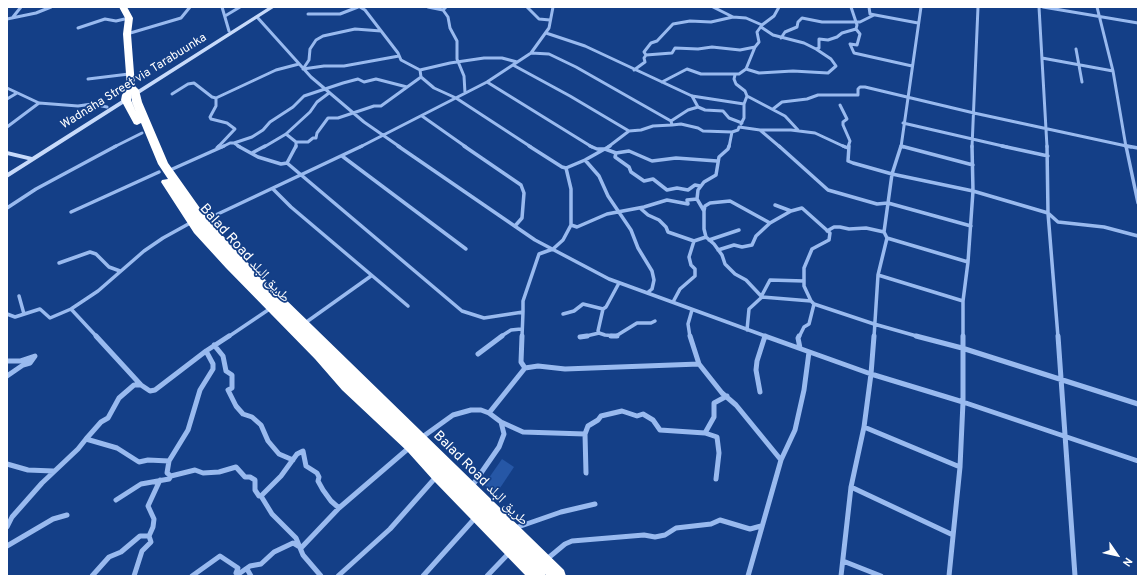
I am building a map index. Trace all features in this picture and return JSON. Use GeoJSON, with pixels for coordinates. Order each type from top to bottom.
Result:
{"type":"FeatureCollection","features":[{"type":"Feature","properties":{"kind":"highway"},"geometry":{"type":"LineString","coordinates":[[125,7],[129,18],[127,34],[131,93]]}},
{"type":"Feature","properties":{"kind":"highway","name":"Balad Road طريق البلد"},"geometry":{"type":"LineString","coordinates":[[131,93],[142,133],[163,171],[230,265],[320,355],[347,386],[416,442],[470,489],[558,576]]}},
{"type":"Feature","properties":{"kind":"highway","name":"Balad Road طريق البلد"},"geometry":{"type":"LineString","coordinates":[[131,93],[137,102],[156,147],[163,171]]}},
{"type":"Feature","properties":{"kind":"highway","name":"Balad Road طريق البلد"},"geometry":{"type":"LineString","coordinates":[[198,221],[303,324],[416,442],[438,475],[537,576]]}},
{"type":"Feature","properties":{"kind":"main road"},"geometry":{"type":"LineString","coordinates":[[7,172],[87,122],[107,107],[267,7]]}},
{"type":"Feature","properties":{"kind":"main road","name":"Wadnaha Street via Tarabuunka"},"geometry":{"type":"LineString","coordinates":[[7,176],[131,93],[272,7]]}},
{"type":"Feature","properties":{"kind":"main road"},"geometry":{"type":"LineString","coordinates":[[7,153],[29,158]]}},
{"type":"Feature","properties":{"kind":"street"},"geometry":{"type":"LineString","coordinates":[[13,17],[21,7]]}},
{"type":"Feature","properties":{"kind":"street"},"geometry":{"type":"LineString","coordinates":[[7,19],[36,13],[51,7]]}},
{"type":"Feature","properties":{"kind":"street"},"geometry":{"type":"LineString","coordinates":[[127,34],[181,18],[190,7]]}},
{"type":"Feature","properties":{"kind":"street"},"geometry":{"type":"LineString","coordinates":[[222,7],[229,31]]}},
{"type":"Feature","properties":{"kind":"street"},"geometry":{"type":"LineString","coordinates":[[225,16],[240,7]]}},
{"type":"Feature","properties":{"kind":"street"},"geometry":{"type":"LineString","coordinates":[[308,14],[340,14],[359,7],[365,10],[400,56],[401,60],[420,70],[496,58],[517,62]]}},
{"type":"Feature","properties":{"kind":"street"},"geometry":{"type":"LineString","coordinates":[[428,7],[444,8],[448,17],[450,28],[458,41],[457,59],[464,76],[465,93]]}},
{"type":"Feature","properties":{"kind":"street"},"geometry":{"type":"LineString","coordinates":[[527,7],[539,19],[550,20]]}},
{"type":"Feature","properties":{"kind":"street"},"geometry":{"type":"LineString","coordinates":[[7,314],[15,317],[40,308],[50,318],[71,309],[98,291],[120,271],[163,238],[238,203],[274,189],[422,116],[487,82],[531,53],[546,33],[553,7]]}},
{"type":"Feature","properties":{"kind":"street"},"geometry":{"type":"LineString","coordinates":[[713,7],[734,17]]}},
{"type":"Feature","properties":{"kind":"street"},"geometry":{"type":"LineString","coordinates":[[662,82],[687,70],[701,74],[735,75],[746,69],[755,46],[759,42],[757,32],[774,16],[779,7]]}},
{"type":"Feature","properties":{"kind":"street"},"geometry":{"type":"LineString","coordinates":[[851,7],[856,29],[860,34],[857,45],[850,44],[854,53],[912,66]]}},
{"type":"Feature","properties":{"kind":"street"},"geometry":{"type":"LineString","coordinates":[[869,7],[870,14],[918,23]]}},
{"type":"Feature","properties":{"kind":"street"},"geometry":{"type":"LineString","coordinates":[[841,576],[851,487],[864,427],[871,374],[878,276],[887,238],[884,232],[892,174],[901,146],[903,123],[921,7]]}},
{"type":"Feature","properties":{"kind":"street"},"geometry":{"type":"LineString","coordinates":[[950,576],[960,468],[963,402],[963,301],[968,262],[973,191],[972,139],[978,7]]}},
{"type":"Feature","properties":{"kind":"street"},"geometry":{"type":"LineString","coordinates":[[1039,7],[1048,156],[1048,212],[1062,380],[1075,576]]}},
{"type":"Feature","properties":{"kind":"street"},"geometry":{"type":"LineString","coordinates":[[1043,7],[1138,23]]}},
{"type":"Feature","properties":{"kind":"street"},"geometry":{"type":"LineString","coordinates":[[1097,7],[1112,71],[1138,203]]}},
{"type":"Feature","properties":{"kind":"street"},"geometry":{"type":"LineString","coordinates":[[781,38],[785,32],[797,27],[798,22],[802,18],[812,21],[860,22],[874,15]]}},
{"type":"Feature","properties":{"kind":"street"},"geometry":{"type":"LineString","coordinates":[[257,17],[303,69],[329,93],[381,135],[535,240],[619,283],[871,374],[963,402],[1138,461]]}},
{"type":"Feature","properties":{"kind":"street"},"geometry":{"type":"LineString","coordinates":[[634,70],[644,62],[646,55],[644,52],[651,43],[657,41],[673,24],[690,21],[711,22],[734,17],[746,18],[762,26],[773,35],[781,38],[804,43],[816,49],[835,64],[835,67],[831,72],[821,74],[793,71],[759,74],[746,69]]}},
{"type":"Feature","properties":{"kind":"street"},"geometry":{"type":"LineString","coordinates":[[78,28],[105,19],[116,21],[129,18]]}},
{"type":"Feature","properties":{"kind":"street"},"geometry":{"type":"LineString","coordinates":[[303,69],[309,60],[310,49],[316,40],[323,36],[355,29],[367,32],[381,31]]}},
{"type":"Feature","properties":{"kind":"street"},"geometry":{"type":"LineString","coordinates":[[816,49],[819,48],[819,40],[828,40],[850,30],[856,29]]}},
{"type":"Feature","properties":{"kind":"street"},"geometry":{"type":"LineString","coordinates":[[546,33],[585,46],[692,96],[744,104]]}},
{"type":"Feature","properties":{"kind":"street"},"geometry":{"type":"LineString","coordinates":[[646,55],[672,53],[675,48],[698,49],[712,47],[740,50],[755,46]]}},
{"type":"Feature","properties":{"kind":"street"},"geometry":{"type":"LineString","coordinates":[[1076,49],[1077,65],[1082,82]]}},
{"type":"Feature","properties":{"kind":"street"},"geometry":{"type":"LineString","coordinates":[[531,53],[549,54],[570,64],[597,78],[672,123]]}},
{"type":"Feature","properties":{"kind":"street"},"geometry":{"type":"LineString","coordinates":[[303,69],[344,66],[400,56]]}},
{"type":"Feature","properties":{"kind":"street"},"geometry":{"type":"LineString","coordinates":[[1042,58],[1112,71]]}},
{"type":"Feature","properties":{"kind":"street"},"geometry":{"type":"LineString","coordinates":[[216,98],[276,70],[299,64]]}},
{"type":"Feature","properties":{"kind":"street"},"geometry":{"type":"LineString","coordinates":[[513,65],[570,96],[629,131]]}},
{"type":"Feature","properties":{"kind":"street"},"geometry":{"type":"LineString","coordinates":[[420,70],[421,77],[434,88],[456,98],[562,167],[566,168],[605,149],[629,131],[641,130],[653,126],[672,123],[698,128],[703,131],[715,130],[732,132],[742,125],[744,118],[744,104],[747,96]]}},
{"type":"Feature","properties":{"kind":"street"},"geometry":{"type":"LineString","coordinates":[[88,80],[129,74]]}},
{"type":"Feature","properties":{"kind":"street"},"geometry":{"type":"LineString","coordinates":[[735,75],[734,79],[736,84],[745,91],[747,96],[787,118],[798,130]]}},
{"type":"Feature","properties":{"kind":"street"},"geometry":{"type":"LineString","coordinates":[[286,134],[296,142],[308,142],[313,138],[316,138],[316,133],[328,118],[338,118],[374,106],[381,106],[421,77]]}},
{"type":"Feature","properties":{"kind":"street"},"geometry":{"type":"LineString","coordinates":[[71,212],[163,171],[230,143],[234,143],[252,136],[263,130],[270,122],[288,110],[304,96],[358,79],[364,82],[374,79],[383,80],[407,87]]}},
{"type":"Feature","properties":{"kind":"street"},"geometry":{"type":"LineString","coordinates":[[487,82],[583,142],[597,149],[605,149],[616,153],[629,151],[652,161],[676,158],[717,161]]}},
{"type":"Feature","properties":{"kind":"street"},"geometry":{"type":"LineString","coordinates":[[172,94],[188,84],[194,83],[208,94],[216,98]]}},
{"type":"Feature","properties":{"kind":"street"},"geometry":{"type":"LineString","coordinates":[[773,109],[782,102],[807,99],[818,95],[858,95],[858,89],[860,87],[871,87],[974,113],[1138,148]]}},
{"type":"Feature","properties":{"kind":"street"},"geometry":{"type":"LineString","coordinates":[[7,88],[39,103],[78,106],[92,104],[107,107]]}},
{"type":"Feature","properties":{"kind":"street"},"geometry":{"type":"LineString","coordinates":[[7,98],[17,93]]}},
{"type":"Feature","properties":{"kind":"street"},"geometry":{"type":"LineString","coordinates":[[252,153],[286,134],[310,112],[317,102],[329,93]]}},
{"type":"Feature","properties":{"kind":"street"},"geometry":{"type":"LineString","coordinates":[[692,96],[698,106],[705,110],[724,111],[729,118],[742,125],[760,130],[798,130],[818,134],[848,148]]}},
{"type":"Feature","properties":{"kind":"street"},"geometry":{"type":"LineString","coordinates":[[216,98],[216,106],[210,117],[211,119],[227,123],[233,126],[234,129],[216,149]]}},
{"type":"Feature","properties":{"kind":"street"},"geometry":{"type":"LineString","coordinates":[[7,127],[39,103]]}},
{"type":"Feature","properties":{"kind":"street"},"geometry":{"type":"LineString","coordinates":[[840,105],[847,118],[843,125],[850,142],[848,148],[848,161],[850,162],[892,174],[973,191],[1048,212],[1058,222],[1104,227],[1138,236]]}},
{"type":"Feature","properties":{"kind":"street"},"geometry":{"type":"LineString","coordinates":[[672,123],[688,110],[698,106]]}},
{"type":"Feature","properties":{"kind":"street"},"geometry":{"type":"LineString","coordinates":[[422,116],[521,185],[524,192],[522,218],[515,226]]}},
{"type":"Feature","properties":{"kind":"street"},"geometry":{"type":"LineString","coordinates":[[903,123],[1048,156]]}},
{"type":"Feature","properties":{"kind":"street"},"geometry":{"type":"LineString","coordinates":[[760,130],[792,156],[805,170],[828,190],[877,204],[888,203],[971,226]]}},
{"type":"Feature","properties":{"kind":"street"},"geometry":{"type":"LineString","coordinates":[[704,211],[697,199],[697,193],[700,186],[716,175],[718,157],[728,149],[732,132]]}},
{"type":"Feature","properties":{"kind":"street"},"geometry":{"type":"LineString","coordinates":[[7,208],[49,182],[124,141],[142,133]]}},
{"type":"Feature","properties":{"kind":"street"},"geometry":{"type":"LineString","coordinates":[[287,163],[296,147],[296,142]]}},
{"type":"Feature","properties":{"kind":"street"},"geometry":{"type":"LineString","coordinates":[[234,143],[266,160],[281,164],[287,163]]}},
{"type":"Feature","properties":{"kind":"street"},"geometry":{"type":"LineString","coordinates":[[901,146],[973,165]]}},
{"type":"Feature","properties":{"kind":"street"},"geometry":{"type":"LineString","coordinates":[[616,153],[615,157],[629,167],[631,172],[644,181],[653,179],[667,190],[677,188],[688,190],[695,185],[700,186]]}},
{"type":"Feature","properties":{"kind":"street"},"geometry":{"type":"LineString","coordinates":[[342,156],[466,249]]}},
{"type":"Feature","properties":{"kind":"street"},"geometry":{"type":"LineString","coordinates":[[585,160],[599,176],[608,196],[631,230],[638,248],[652,271],[654,280],[652,289],[647,293]]}},
{"type":"Feature","properties":{"kind":"street"},"geometry":{"type":"LineString","coordinates":[[287,163],[300,176],[462,311],[484,318],[496,318],[523,312]]}},
{"type":"Feature","properties":{"kind":"street"},"geometry":{"type":"LineString","coordinates":[[525,368],[521,362],[521,329],[524,301],[529,280],[539,254],[553,249],[563,240],[571,225],[571,185],[566,168]]}},
{"type":"Feature","properties":{"kind":"street"},"geometry":{"type":"LineString","coordinates":[[274,189],[291,207],[408,306]]}},
{"type":"Feature","properties":{"kind":"street"},"geometry":{"type":"LineString","coordinates":[[571,225],[576,226],[591,222],[607,214],[640,208],[667,200],[688,204],[687,200],[697,199]]}},
{"type":"Feature","properties":{"kind":"street"},"geometry":{"type":"LineString","coordinates":[[770,223],[730,201],[710,202],[705,206],[704,229],[707,238],[722,255],[725,264],[735,274],[746,280],[762,296],[813,302],[874,324],[962,348],[1138,404]]}},
{"type":"Feature","properties":{"kind":"street"},"geometry":{"type":"LineString","coordinates":[[776,205],[791,211]]}},
{"type":"Feature","properties":{"kind":"street"},"geometry":{"type":"LineString","coordinates":[[640,208],[648,215],[659,220],[666,227],[668,232],[694,241],[739,230]]}},
{"type":"Feature","properties":{"kind":"street"},"geometry":{"type":"LineString","coordinates":[[718,250],[734,245],[742,247],[746,244],[752,245],[756,236],[770,223],[791,211],[802,208],[830,233],[829,240],[812,249],[804,272],[804,281],[808,295],[813,302],[809,324],[804,327],[798,338],[800,348]]}},
{"type":"Feature","properties":{"kind":"street"},"geometry":{"type":"LineString","coordinates":[[827,231],[834,227],[840,227],[849,229],[866,228],[884,232]]}},
{"type":"Feature","properties":{"kind":"street"},"geometry":{"type":"LineString","coordinates":[[887,238],[968,262]]}},
{"type":"Feature","properties":{"kind":"street"},"geometry":{"type":"LineString","coordinates":[[673,302],[680,289],[695,276],[695,269],[690,265],[689,257],[694,241]]}},
{"type":"Feature","properties":{"kind":"street"},"geometry":{"type":"LineString","coordinates":[[59,263],[90,252],[96,254],[109,267],[120,271]]}},
{"type":"Feature","properties":{"kind":"street"},"geometry":{"type":"LineString","coordinates":[[303,324],[371,276]]}},
{"type":"Feature","properties":{"kind":"street"},"geometry":{"type":"LineString","coordinates":[[878,276],[963,301]]}},
{"type":"Feature","properties":{"kind":"street"},"geometry":{"type":"LineString","coordinates":[[747,330],[749,309],[762,296],[770,280],[804,281]]}},
{"type":"Feature","properties":{"kind":"street"},"geometry":{"type":"LineString","coordinates":[[599,333],[598,331],[603,309],[606,307],[619,283]]}},
{"type":"Feature","properties":{"kind":"street"},"geometry":{"type":"LineString","coordinates":[[19,296],[24,314]]}},
{"type":"Feature","properties":{"kind":"street"},"geometry":{"type":"LineString","coordinates":[[563,314],[574,311],[583,304],[603,309]]}},
{"type":"Feature","properties":{"kind":"street"},"geometry":{"type":"LineString","coordinates":[[71,309],[141,385],[150,391],[155,390],[165,384],[214,345],[272,308]]}},
{"type":"Feature","properties":{"kind":"street"},"geometry":{"type":"LineString","coordinates":[[692,310],[688,324],[692,345],[699,364],[736,405],[781,460]]}},
{"type":"Feature","properties":{"kind":"street"},"geometry":{"type":"LineString","coordinates":[[580,337],[599,333],[616,336],[637,322],[651,323],[655,321]]}},
{"type":"Feature","properties":{"kind":"street"},"geometry":{"type":"LineString","coordinates":[[478,354],[505,332],[521,329]]}},
{"type":"Feature","properties":{"kind":"street"},"geometry":{"type":"LineString","coordinates":[[760,392],[756,370],[757,361],[765,336]]}},
{"type":"Feature","properties":{"kind":"street"},"geometry":{"type":"LineString","coordinates":[[214,345],[223,356],[226,371],[232,375],[232,388],[228,390],[236,406],[243,414],[252,417],[261,425],[268,441],[279,454],[293,460]]}},
{"type":"Feature","properties":{"kind":"street"},"geometry":{"type":"LineString","coordinates":[[171,476],[167,473],[169,461],[188,430],[200,390],[213,369],[213,364],[206,351]]}},
{"type":"Feature","properties":{"kind":"street"},"geometry":{"type":"LineString","coordinates":[[748,576],[760,526],[781,460],[795,430],[800,410],[809,352]]}},
{"type":"Feature","properties":{"kind":"street"},"geometry":{"type":"LineString","coordinates":[[7,361],[20,361],[35,356],[30,363],[23,365],[7,376]]}},
{"type":"Feature","properties":{"kind":"street"},"geometry":{"type":"LineString","coordinates":[[489,413],[525,368],[538,366],[565,369],[699,364]]}},
{"type":"Feature","properties":{"kind":"street"},"geometry":{"type":"LineString","coordinates":[[7,527],[12,517],[53,471],[78,449],[101,422],[108,418],[123,394],[134,386],[141,385]]}},
{"type":"Feature","properties":{"kind":"street"},"geometry":{"type":"LineString","coordinates":[[705,433],[708,424],[714,417],[714,403],[727,396]]}},
{"type":"Feature","properties":{"kind":"street"},"geometry":{"type":"LineString","coordinates":[[301,548],[339,508],[416,442],[453,415],[470,410],[481,410],[489,413],[501,422],[523,432],[585,434]]}},
{"type":"Feature","properties":{"kind":"street"},"geometry":{"type":"LineString","coordinates":[[586,473],[585,434],[588,426],[598,420],[601,416],[622,411],[637,416],[643,414],[653,420],[660,430],[705,433],[717,437],[719,453],[716,479]]}},
{"type":"Feature","properties":{"kind":"street"},"geometry":{"type":"LineString","coordinates":[[470,489],[499,447],[504,434],[501,422]]}},
{"type":"Feature","properties":{"kind":"street"},"geometry":{"type":"LineString","coordinates":[[864,427],[960,468]]}},
{"type":"Feature","properties":{"kind":"street"},"geometry":{"type":"LineString","coordinates":[[86,439],[117,448],[139,462],[148,460],[169,461]]}},
{"type":"Feature","properties":{"kind":"street"},"geometry":{"type":"LineString","coordinates":[[261,496],[281,476],[297,454],[303,452],[306,465],[317,473],[319,477],[318,481],[323,490],[339,508]]}},
{"type":"Feature","properties":{"kind":"street"},"geometry":{"type":"LineString","coordinates":[[7,464],[14,468],[53,471]]}},
{"type":"Feature","properties":{"kind":"street"},"geometry":{"type":"LineString","coordinates":[[116,500],[141,484],[169,479],[171,476],[195,470],[203,472],[219,472],[236,467],[245,477],[250,477],[255,480],[255,490],[259,496],[261,496],[272,514],[296,538],[303,555],[321,576]]}},
{"type":"Feature","properties":{"kind":"street"},"geometry":{"type":"LineString","coordinates":[[338,576],[390,529],[438,475]]}},
{"type":"Feature","properties":{"kind":"street"},"geometry":{"type":"LineString","coordinates":[[134,576],[142,551],[151,542],[149,536],[153,527],[154,519],[148,506],[160,485],[160,480]]}},
{"type":"Feature","properties":{"kind":"street"},"geometry":{"type":"LineString","coordinates":[[851,487],[953,535]]}},
{"type":"Feature","properties":{"kind":"street"},"geometry":{"type":"LineString","coordinates":[[510,530],[561,512],[595,504]]}},
{"type":"Feature","properties":{"kind":"street"},"geometry":{"type":"LineString","coordinates":[[7,546],[53,519],[67,515]]}},
{"type":"Feature","properties":{"kind":"street"},"geometry":{"type":"LineString","coordinates":[[423,576],[477,515]]}},
{"type":"Feature","properties":{"kind":"street"},"geometry":{"type":"LineString","coordinates":[[544,562],[572,541],[644,535],[655,537],[665,536],[676,528],[711,524],[720,520],[750,528],[760,526]]}},
{"type":"Feature","properties":{"kind":"street"},"geometry":{"type":"LineString","coordinates":[[92,576],[109,557],[121,552],[140,536],[149,536]]}},
{"type":"Feature","properties":{"kind":"street"},"geometry":{"type":"LineString","coordinates":[[192,576],[220,556],[238,568],[236,573],[247,569],[250,566],[261,564],[274,552],[293,544],[301,548]]}},
{"type":"Feature","properties":{"kind":"street"},"geometry":{"type":"LineString","coordinates":[[487,576],[512,550]]}},
{"type":"Feature","properties":{"kind":"street"},"geometry":{"type":"LineString","coordinates":[[843,561],[881,576]]}},
{"type":"Feature","properties":{"kind":"street"},"geometry":{"type":"LineString","coordinates":[[247,569],[251,576]]}},
{"type":"Feature","properties":{"kind":"shaded area"},"geometry":{"type":"Polygon","coordinates":[[[502,459],[514,467],[496,494],[484,485],[502,459]]]}}]}
